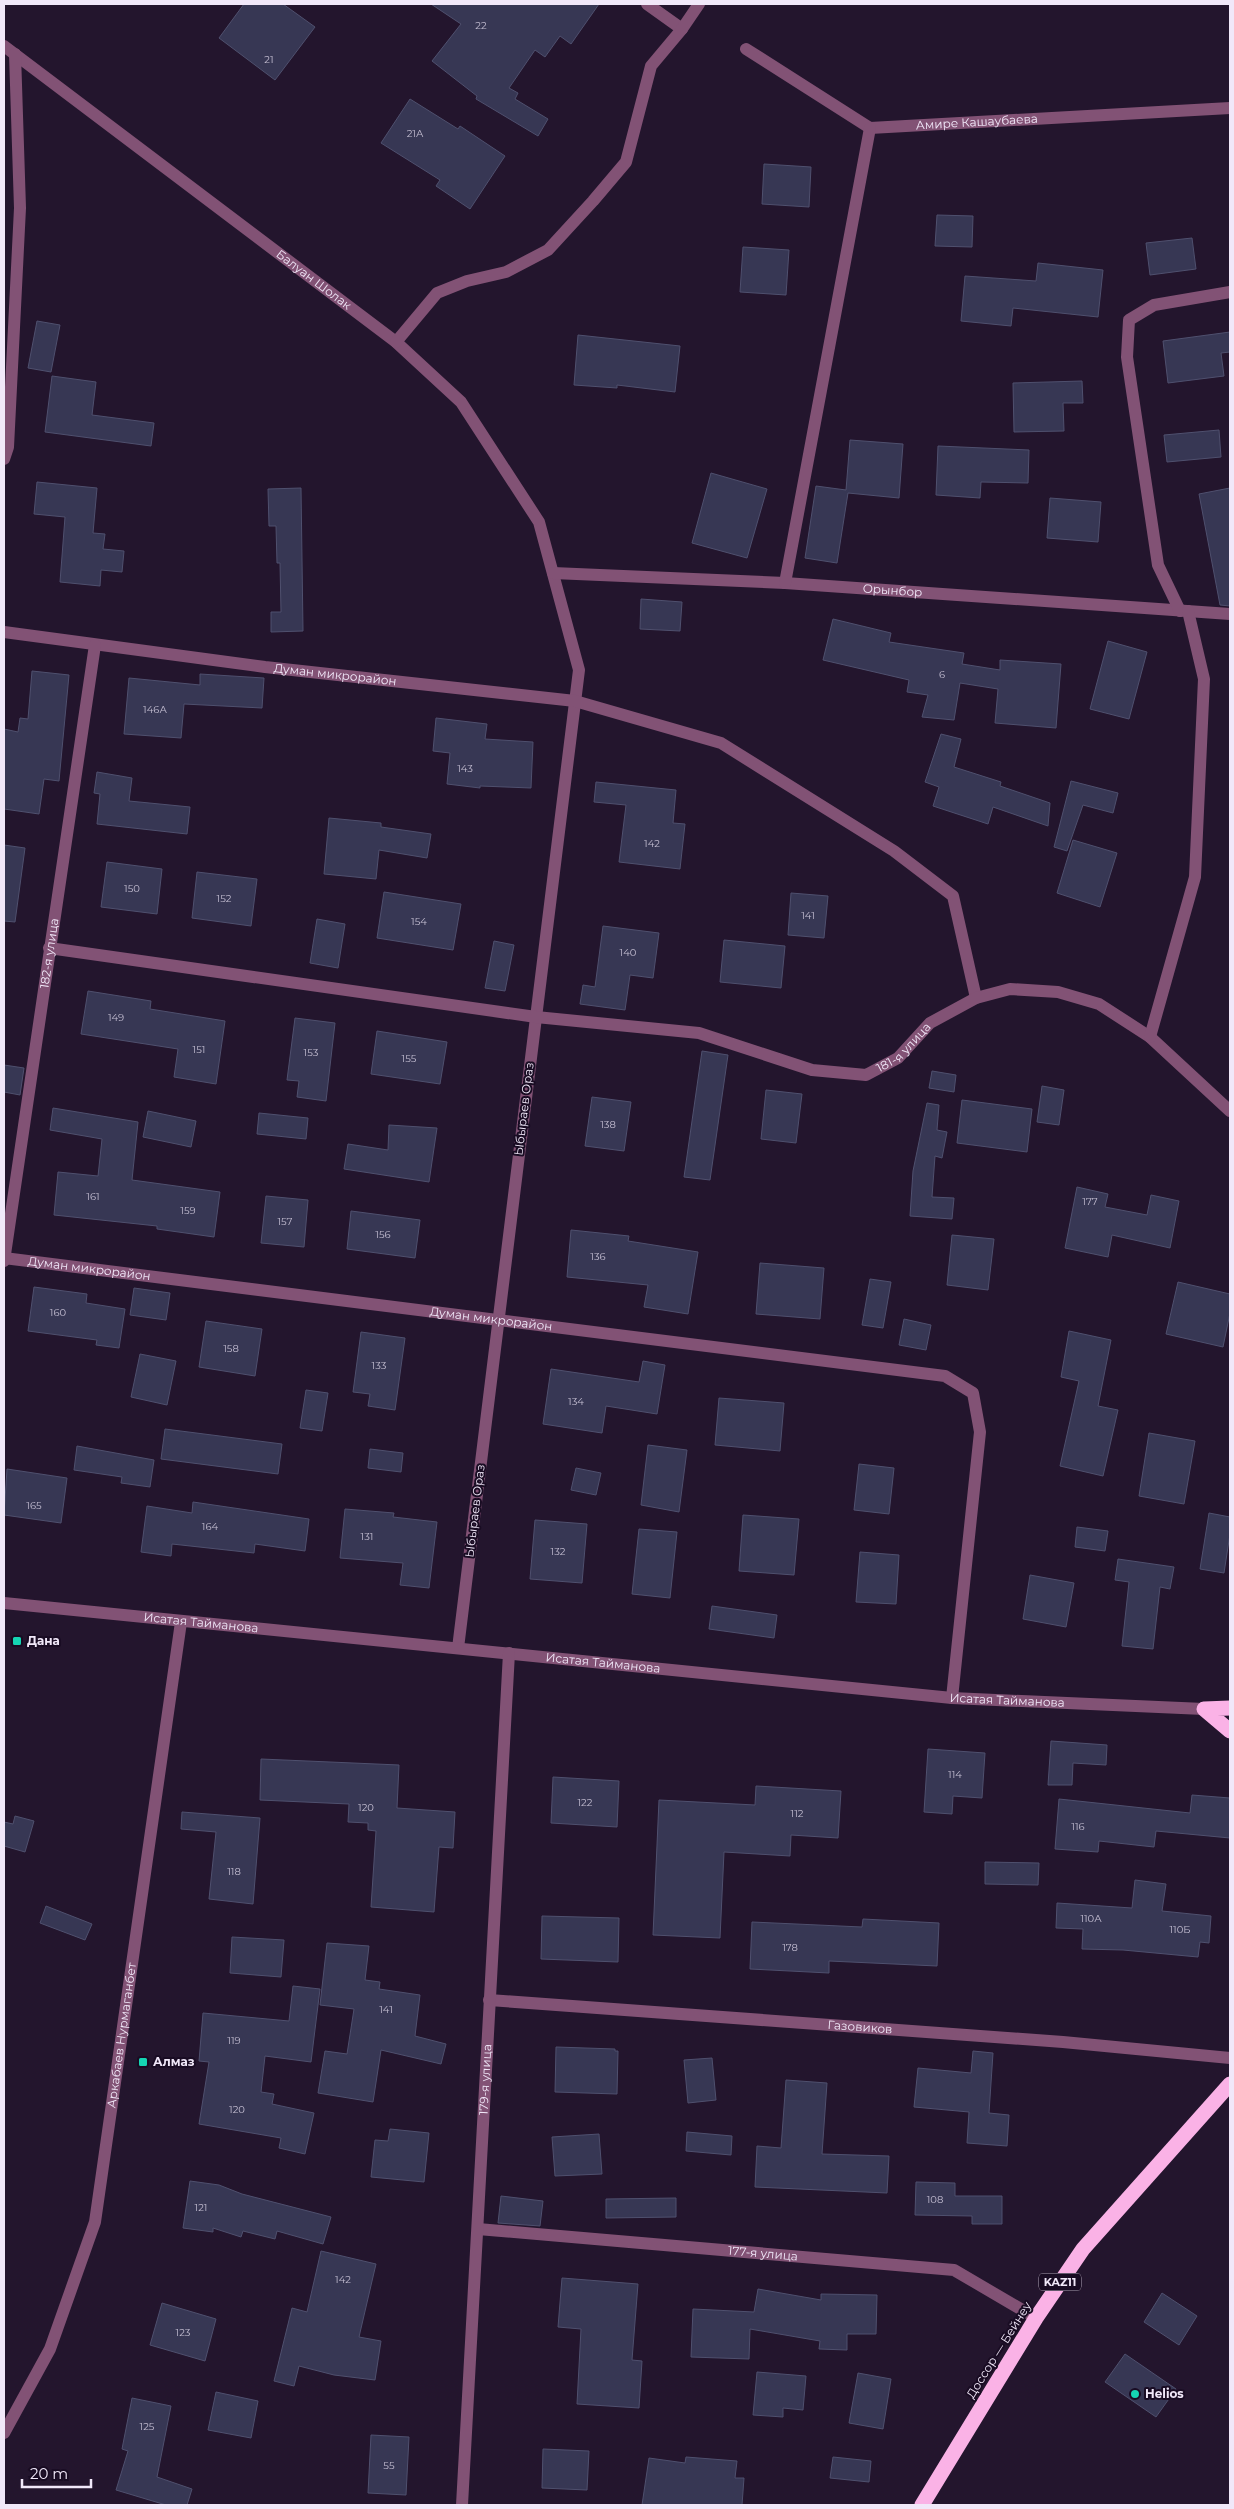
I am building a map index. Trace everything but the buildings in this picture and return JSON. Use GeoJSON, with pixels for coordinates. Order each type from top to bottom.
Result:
{"type":"FeatureCollection","features":[{"type":"Feature","properties":{"kind":"highway"},"geometry":{"type":"LineString","coordinates":[[1204,1709],[1230,1708]]}},
{"type":"Feature","properties":{"kind":"highway"},"geometry":{"type":"LineString","coordinates":[[1204,1709],[1230,1731]]}},
{"type":"Feature","properties":{"kind":"highway","name":"Доссор — Бейнеу"},"geometry":{"type":"LineString","coordinates":[[922,2505],[1036,2318],[1083,2248],[1230,2084]]}},
{"type":"Feature","properties":{"kind":"street"},"geometry":{"type":"LineString","coordinates":[[647,4],[682,29]]}},
{"type":"Feature","properties":{"kind":"street"},"geometry":{"type":"LineString","coordinates":[[396,342],[437,293],[467,281],[506,272],[548,250],[587,208],[626,162],[651,66],[682,29],[699,4]]}},
{"type":"Feature","properties":{"kind":"street","name":"Балуан Шолак"},"geometry":{"type":"LineString","coordinates":[[4,46],[396,342],[461,402],[539,522],[553,573]]}},
{"type":"Feature","properties":{"kind":"street"},"geometry":{"type":"LineString","coordinates":[[746,49],[870,128],[785,583]]}},
{"type":"Feature","properties":{"kind":"street"},"geometry":{"type":"LineString","coordinates":[[4,459],[8,447],[20,208],[15,54]]}},
{"type":"Feature","properties":{"kind":"street","name":"Амире Кашаубаева"},"geometry":{"type":"LineString","coordinates":[[870,128],[1230,108]]}},
{"type":"Feature","properties":{"kind":"street"},"geometry":{"type":"LineString","coordinates":[[1150,1037],[1195,877],[1204,679],[1184,611],[1158,565],[1127,358],[1129,320],[1154,305],[1230,292]]}},
{"type":"Feature","properties":{"kind":"street","name":"Орынбор"},"geometry":{"type":"LineString","coordinates":[[553,573],[785,583],[1230,614]]}},
{"type":"Feature","properties":{"kind":"street","name":"Ыбыраев Ораз"},"geometry":{"type":"LineString","coordinates":[[458,1648],[578,670],[553,573]]}},
{"type":"Feature","properties":{"kind":"street","name":"Думан микрорайон"},"geometry":{"type":"LineString","coordinates":[[4,632],[275,668],[575,701],[721,743],[894,852],[953,896],[976,998]]}},
{"type":"Feature","properties":{"kind":"street","name":"182-я улица"},"geometry":{"type":"LineString","coordinates":[[4,1259],[95,645]]}},
{"type":"Feature","properties":{"kind":"street"},"geometry":{"type":"LineString","coordinates":[[49,948],[536,1016]]}},
{"type":"Feature","properties":{"kind":"street","name":"181-я улица"},"geometry":{"type":"LineString","coordinates":[[536,1016],[700,1033],[812,1070],[866,1075],[898,1058],[930,1023],[976,998],[1010,989],[1058,992],[1099,1004],[1150,1037],[1230,1111]]}},
{"type":"Feature","properties":{"kind":"street","name":"Думан микрорайон"},"geometry":{"type":"LineString","coordinates":[[4,1259],[498,1322],[945,1376],[973,1393],[980,1432],[952,1698]]}},
{"type":"Feature","properties":{"kind":"street","name":"Исатая Тайманова"},"geometry":{"type":"LineString","coordinates":[[4,1602],[181,1622],[952,1698],[1204,1709]]}},
{"type":"Feature","properties":{"kind":"street","name":"Аркабаев Нурмаганбет"},"geometry":{"type":"LineString","coordinates":[[4,2433],[50,2349],[95,2222],[181,1622]]}},
{"type":"Feature","properties":{"kind":"street","name":"179-я улица"},"geometry":{"type":"LineString","coordinates":[[462,2505],[509,1653]]}},
{"type":"Feature","properties":{"kind":"street","name":"Газовиков"},"geometry":{"type":"LineString","coordinates":[[489,2000],[1063,2042],[1230,2058]]}},
{"type":"Feature","properties":{"kind":"street","name":"177-я улица"},"geometry":{"type":"LineString","coordinates":[[478,2229],[954,2270],[1036,2318]]}},
{"type":"Feature","properties":{"kind":"place","name":"Дана"},"geometry":{"type":"Point","coordinates":[17,1641]}},
{"type":"Feature","properties":{"kind":"place","name":"Алмаз"},"geometry":{"type":"Point","coordinates":[143,2062]}},
{"type":"Feature","properties":{"kind":"place","name":"Helios"},"geometry":{"type":"Point","coordinates":[1135,2394]}}]}
